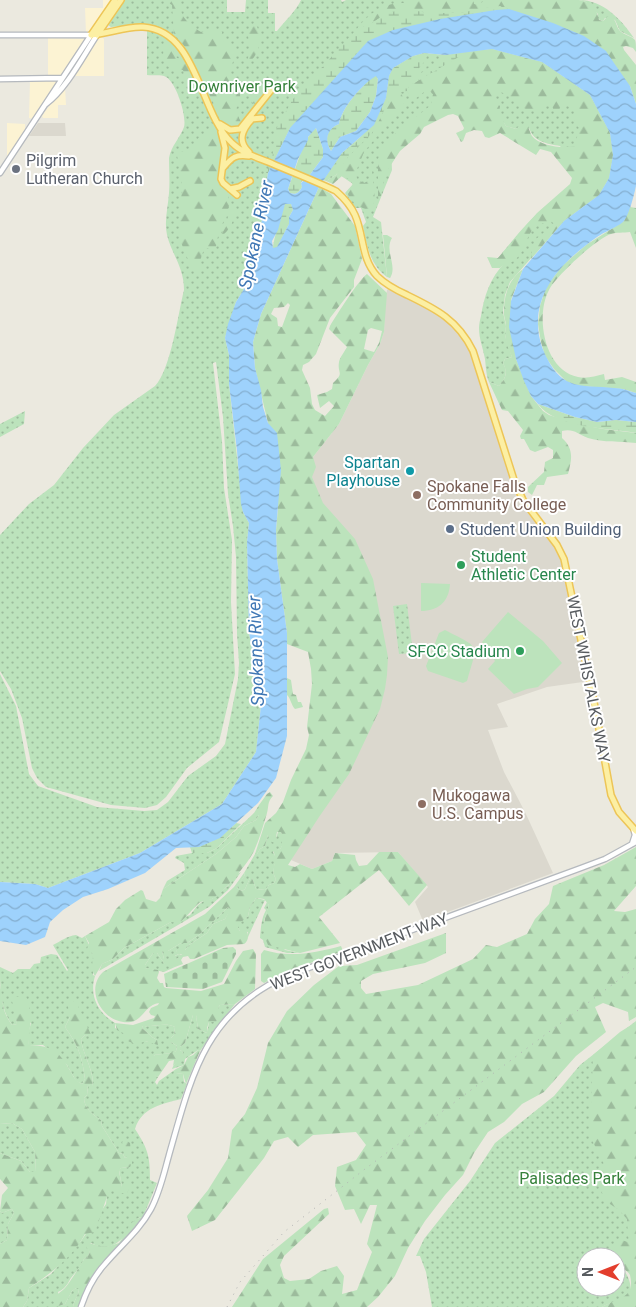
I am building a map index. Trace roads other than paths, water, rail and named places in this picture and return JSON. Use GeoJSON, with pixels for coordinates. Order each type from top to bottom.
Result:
{"type":"FeatureCollection","features":[{"type":"Feature","properties":{"kind":"main road"},"geometry":{"type":"LineString","coordinates":[[0,173],[115,0]]}},
{"type":"Feature","properties":{"kind":"main road"},"geometry":{"type":"LineString","coordinates":[[45,105],[52,100],[69,78],[121,0]]}},
{"type":"Feature","properties":{"kind":"main road"},"geometry":{"type":"LineString","coordinates":[[107,20],[108,27],[121,30]]}},
{"type":"Feature","properties":{"kind":"main road"},"geometry":{"type":"LineString","coordinates":[[0,35],[97,35],[138,27],[149,27],[162,32],[175,41],[182,49],[222,131],[232,144],[256,157]]}},
{"type":"Feature","properties":{"kind":"main road"},"geometry":{"type":"LineString","coordinates":[[0,79],[69,78]]}},
{"type":"Feature","properties":{"kind":"main road"},"geometry":{"type":"LineString","coordinates":[[216,120],[225,128],[232,130],[240,129],[272,89]]}},
{"type":"Feature","properties":{"kind":"main road"},"geometry":{"type":"LineString","coordinates":[[251,116],[262,117],[252,119],[244,128],[241,136],[242,144],[256,157]]}},
{"type":"Feature","properties":{"kind":"main road"},"geometry":{"type":"LineString","coordinates":[[216,120],[224,145],[221,170],[222,181],[236,195]]}},
{"type":"Feature","properties":{"kind":"main road"},"geometry":{"type":"LineString","coordinates":[[221,170],[230,158],[235,156],[256,157]]}},
{"type":"Feature","properties":{"kind":"main road","name":"WEST WHISTALKS WAY"},"geometry":{"type":"LineString","coordinates":[[256,157],[336,191],[350,206],[355,216],[366,257],[375,273],[392,288],[436,310],[452,322],[466,337],[473,351],[514,480],[523,500],[557,544],[564,559],[611,795],[619,812],[635,829]]}},
{"type":"Feature","properties":{"kind":"main road"},"geometry":{"type":"LineString","coordinates":[[230,189],[250,181]]}},
{"type":"Feature","properties":{"kind":"main road"},"geometry":{"type":"LineString","coordinates":[[634,843],[635,829]]}},
{"type":"Feature","properties":{"kind":"main road","name":"WEST GOVERNMENT WAY"},"geometry":{"type":"LineString","coordinates":[[81,1307],[93,1281],[104,1265],[144,1222],[160,1184],[196,1067],[218,1028],[234,1010],[259,990],[284,976],[581,868],[604,859],[634,843]]}},
{"type":"Feature","properties":{"kind":"water","name":"Spokane River"},"geometry":{"type":"Polygon","coordinates":[[[509,9],[553,23],[584,36],[606,51],[630,86],[636,104],[636,186],[633,200],[623,222],[583,247],[559,270],[543,298],[539,313],[538,329],[546,357],[552,368],[564,380],[580,385],[620,388],[636,393],[636,422],[616,420],[597,422],[575,417],[538,404],[531,396],[524,381],[516,359],[509,327],[511,301],[523,269],[564,221],[599,195],[609,178],[613,155],[610,133],[590,95],[542,62],[492,49],[446,55],[424,53],[413,56],[393,68],[389,76],[386,98],[374,125],[342,153],[319,187],[261,314],[253,342],[255,368],[263,407],[268,423],[277,433],[281,470],[276,530],[277,559],[287,633],[287,736],[276,778],[258,803],[220,838],[199,847],[176,848],[145,873],[108,889],[83,897],[63,910],[50,922],[45,937],[26,945],[0,941],[0,882],[35,884],[48,888],[140,853],[222,804],[256,752],[261,705],[249,632],[247,542],[249,523],[241,504],[229,384],[229,355],[225,338],[236,302],[247,284],[261,237],[262,210],[268,173],[290,128],[368,41],[393,30],[440,19],[509,9]],[[376,76],[353,97],[344,111],[339,124],[329,132],[327,139],[331,151],[340,137],[356,131],[370,112],[376,96],[378,79],[376,76]],[[316,128],[308,137],[288,189],[290,193],[296,194],[300,191],[301,183],[309,176],[323,157],[323,149],[316,128]],[[285,204],[278,230],[272,241],[273,248],[277,247],[289,224],[289,217],[293,210],[291,204],[285,204]]]}},
{"type":"Feature","properties":{"kind":"railway"},"geometry":{"type":"LineString","coordinates":[[227,1307],[240,1282],[284,1232],[365,1169],[636,967]]}},
{"type":"Feature","properties":{"kind":"place","name":"Pilgrim Lutheran Church"},"geometry":{"type":"Point","coordinates":[16,169]}},
{"type":"Feature","properties":{"kind":"place","name":"Spartan Playhouse"},"geometry":{"type":"Point","coordinates":[410,471]}},
{"type":"Feature","properties":{"kind":"place","name":"Spokane Falls Community College"},"geometry":{"type":"Point","coordinates":[417,495]}},
{"type":"Feature","properties":{"kind":"place","name":"Student Union Building"},"geometry":{"type":"Point","coordinates":[450,529]}},
{"type":"Feature","properties":{"kind":"place","name":"Student Athletic Center"},"geometry":{"type":"Point","coordinates":[461,565]}},
{"type":"Feature","properties":{"kind":"place","name":"SFCC Stadium"},"geometry":{"type":"Point","coordinates":[520,651]}},
{"type":"Feature","properties":{"kind":"place","name":"Mukogawa U.S. Campus"},"geometry":{"type":"Point","coordinates":[422,804]}},
{"type":"Feature","properties":{"kind":"park label","name":"Downriver Park"},"geometry":{"type":"Point","coordinates":[242,86]}},
{"type":"Feature","properties":{"kind":"park label","name":"Palisades Park"},"geometry":{"type":"Point","coordinates":[572,1178]}}]}
